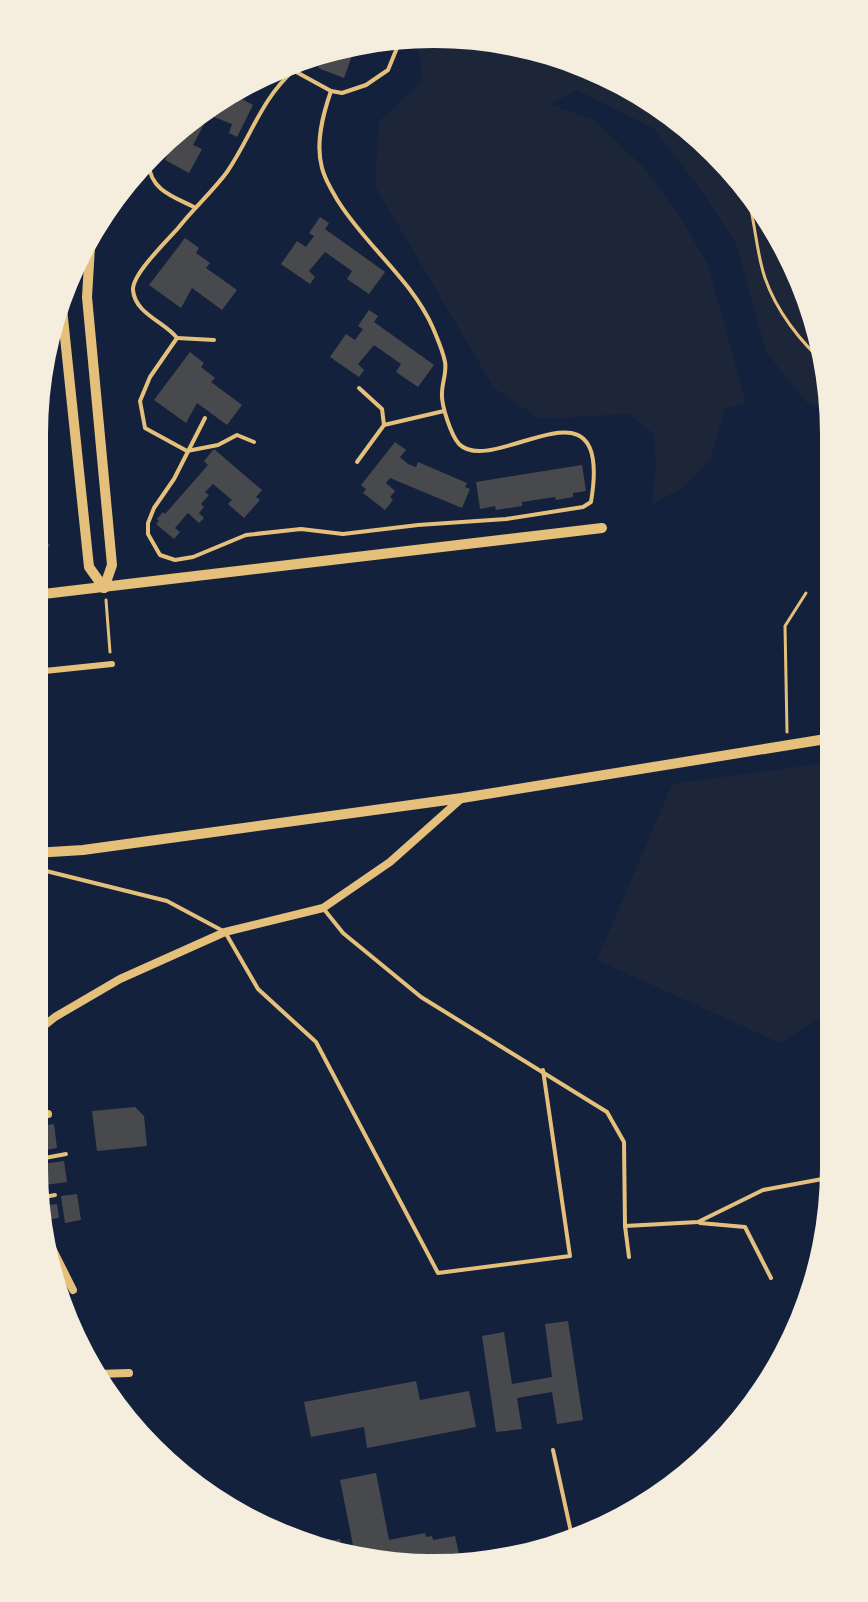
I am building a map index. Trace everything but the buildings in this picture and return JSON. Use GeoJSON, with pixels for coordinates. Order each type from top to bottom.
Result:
{"type":"FeatureCollection","features":[{"type":"Feature","properties":{"kind":"street"},"geometry":{"type":"LineString","coordinates":[[89,261],[87,297],[112,565],[104,588]]}},
{"type":"Feature","properties":{"kind":"street"},"geometry":{"type":"LineString","coordinates":[[64,325],[89,567],[104,588]]}},
{"type":"Feature","properties":{"kind":"street"},"geometry":{"type":"LineString","coordinates":[[48,594],[602,528]]}},
{"type":"Feature","properties":{"kind":"street"},"geometry":{"type":"LineString","coordinates":[[48,671],[112,664]]}},
{"type":"Feature","properties":{"kind":"street"},"geometry":{"type":"LineString","coordinates":[[48,852],[83,850],[462,798],[820,740]]}},
{"type":"Feature","properties":{"kind":"street"},"geometry":{"type":"LineString","coordinates":[[48,1023],[120,979],[225,932],[323,908],[390,862],[462,798]]}},
{"type":"Feature","properties":{"kind":"street"},"geometry":{"type":"LineString","coordinates":[[60,1264],[73,1290]]}},
{"type":"Feature","properties":{"kind":"street"},"geometry":{"type":"LineString","coordinates":[[108,1374],[129,1373]]}},
{"type":"Feature","properties":{"kind":"lane"},"geometry":{"type":"LineString","coordinates":[[298,72],[331,91],[342,93],[366,85],[388,70],[396,50]]}},
{"type":"Feature","properties":{"kind":"lane"},"geometry":{"type":"LineString","coordinates":[[214,340],[177,338],[137,302],[133,291],[134,280],[226,173],[283,78]]}},
{"type":"Feature","properties":{"kind":"lane"},"geometry":{"type":"LineString","coordinates":[[205,418],[148,523],[148,534],[160,555],[175,560],[193,557],[246,535],[301,529],[343,534],[506,519],[583,507],[591,502],[593,452],[585,439],[575,434],[556,434],[487,449],[469,449],[459,444],[444,411],[441,395],[446,364],[432,327],[415,295],[350,220],[321,167],[323,115],[331,91]]}},
{"type":"Feature","properties":{"kind":"lane"},"geometry":{"type":"LineString","coordinates":[[151,172],[153,182],[165,192],[194,207]]}},
{"type":"Feature","properties":{"kind":"lane"},"geometry":{"type":"LineString","coordinates":[[177,338],[150,377],[140,401],[145,428],[187,451],[218,445],[237,435],[254,442]]}},
{"type":"Feature","properties":{"kind":"lane"},"geometry":{"type":"LineString","coordinates":[[359,388],[382,409],[384,425]]}},
{"type":"Feature","properties":{"kind":"lane"},"geometry":{"type":"LineString","coordinates":[[357,462],[384,425],[444,411]]}},
{"type":"Feature","properties":{"kind":"lane"},"geometry":{"type":"LineString","coordinates":[[48,871],[167,901],[225,932],[258,989],[316,1042],[438,1273],[570,1256],[543,1070]]}},
{"type":"Feature","properties":{"kind":"lane"},"geometry":{"type":"LineString","coordinates":[[323,908],[343,933],[421,997],[607,1112],[624,1142],[625,1226],[629,1257]]}},
{"type":"Feature","properties":{"kind":"lane"},"geometry":{"type":"LineString","coordinates":[[48,1157],[66,1154]]}},
{"type":"Feature","properties":{"kind":"lane"},"geometry":{"type":"LineString","coordinates":[[698,1222],[763,1190],[820,1179]]}},
{"type":"Feature","properties":{"kind":"lane"},"geometry":{"type":"LineString","coordinates":[[49,1196],[55,1195]]}},
{"type":"Feature","properties":{"kind":"lane"},"geometry":{"type":"LineString","coordinates":[[625,1226],[698,1222],[745,1227],[771,1278]]}},
{"type":"Feature","properties":{"kind":"lane"},"geometry":{"type":"LineString","coordinates":[[553,1450],[570,1529]]}},
{"type":"Feature","properties":{"kind":"path"},"geometry":{"type":"LineString","coordinates":[[753,217],[765,278],[785,317],[811,351]]}},
{"type":"Feature","properties":{"kind":"path"},"geometry":{"type":"LineString","coordinates":[[104,588],[112,664]]}},
{"type":"Feature","properties":{"kind":"path"},"geometry":{"type":"LineString","coordinates":[[787,744],[785,626],[806,593]]}},
{"type":"Feature","properties":{"kind":"shaded area"},"geometry":{"type":"Polygon","coordinates":[[[418,49],[459,49],[509,55],[558,68],[605,88],[648,113],[689,144],[740,199],[780,263],[807,334],[819,408],[807,403],[766,352],[736,243],[699,187],[653,128],[577,90],[550,104],[596,121],[646,170],[679,215],[708,265],[746,403],[725,409],[710,460],[681,489],[652,504],[656,468],[654,434],[629,414],[540,419],[494,388],[375,186],[379,121],[423,81],[418,49]]]}},
{"type":"Feature","properties":{"kind":"shaded area"},"geometry":{"type":"Polygon","coordinates":[[[820,764],[820,1018],[780,1043],[597,960],[672,784],[820,764]]]}}]}
